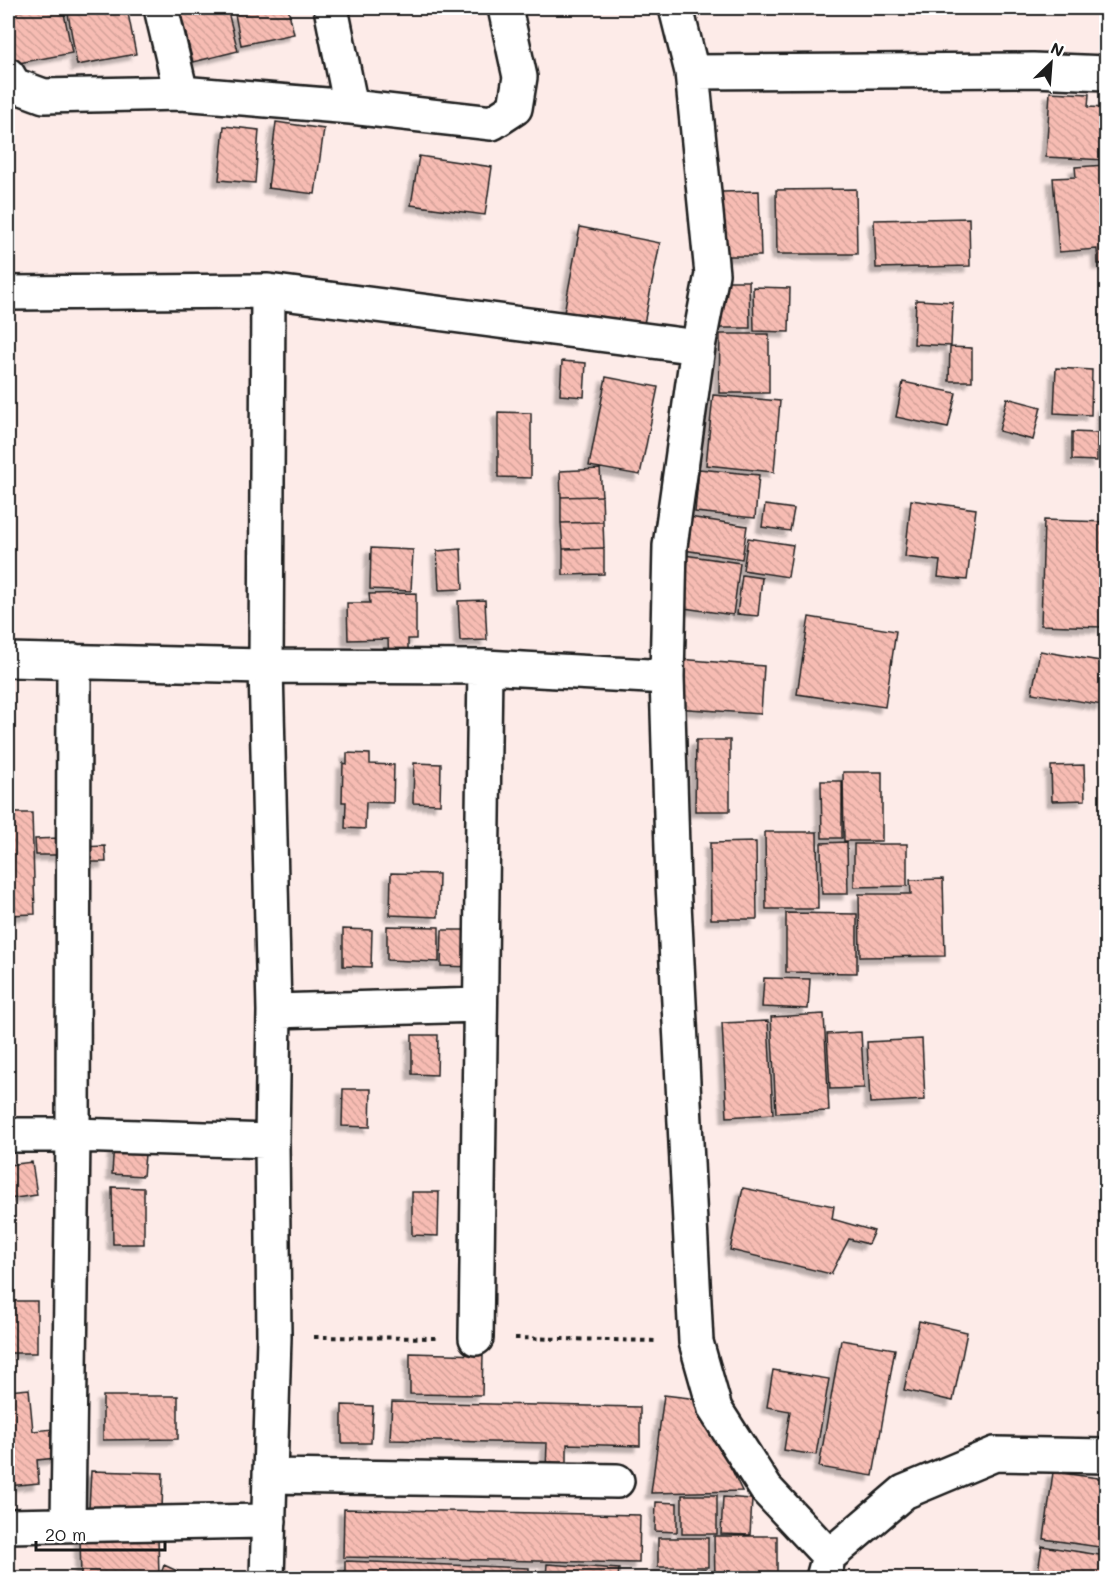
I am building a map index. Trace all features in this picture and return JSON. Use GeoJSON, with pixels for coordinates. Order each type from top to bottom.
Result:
{"type":"FeatureCollection","features":[{"type":"Feature","properties":{"kind":"street"},"geometry":{"type":"LineString","coordinates":[[161,8],[181,93]]}},
{"type":"Feature","properties":{"kind":"street"},"geometry":{"type":"LineString","coordinates":[[331,8],[351,107]]}},
{"type":"Feature","properties":{"kind":"street"},"geometry":{"type":"LineString","coordinates":[[8,75],[14,85],[44,96],[181,93],[351,107],[492,123],[515,108],[520,77],[505,8]]}},
{"type":"Feature","properties":{"kind":"street"},"geometry":{"type":"LineString","coordinates":[[676,8],[692,72],[712,274],[698,347],[670,546],[667,677],[673,884],[696,1342],[715,1409],[766,1489],[826,1567],[904,1492],[995,1454],[1107,1456]]}},
{"type":"Feature","properties":{"kind":"street"},"geometry":{"type":"LineString","coordinates":[[692,72],[1033,70],[1107,73]]}},
{"type":"Feature","properties":{"kind":"street"},"geometry":{"type":"LineString","coordinates":[[8,292],[268,291],[698,347]]}},
{"type":"Feature","properties":{"kind":"street"},"geometry":{"type":"LineString","coordinates":[[267,1578],[274,1337],[272,1141],[274,1011],[266,666],[268,291]]}},
{"type":"Feature","properties":{"kind":"street"},"geometry":{"type":"LineString","coordinates":[[8,660],[266,666],[484,667],[667,677]]}},
{"type":"Feature","properties":{"kind":"street"},"geometry":{"type":"LineString","coordinates":[[68,1524],[73,1134],[74,661]]}},
{"type":"Feature","properties":{"kind":"street"},"geometry":{"type":"LineString","coordinates":[[476,1338],[484,667]]}},
{"type":"Feature","properties":{"kind":"street"},"geometry":{"type":"LineString","coordinates":[[274,1011],[480,1005]]}},
{"type":"Feature","properties":{"kind":"street"},"geometry":{"type":"LineString","coordinates":[[8,1135],[73,1134],[272,1141]]}},
{"type":"Feature","properties":{"kind":"street"},"geometry":{"type":"LineString","coordinates":[[270,1476],[617,1481]]}},
{"type":"Feature","properties":{"kind":"street"},"geometry":{"type":"LineString","coordinates":[[8,1526],[269,1521]]}},
{"type":"Feature","properties":{"kind":"path"},"geometry":{"type":"LineString","coordinates":[[274,1337],[696,1342]]}},
{"type":"Feature","properties":{"kind":"building"},"geometry":{"type":"Polygon","coordinates":[[[39,8],[63,8],[72,53],[8,65],[8,13],[39,8]]]}},
{"type":"Feature","properties":{"kind":"building"},"geometry":{"type":"Polygon","coordinates":[[[67,8],[127,8],[136,54],[77,65],[67,8]]]}},
{"type":"Feature","properties":{"kind":"building"},"geometry":{"type":"Polygon","coordinates":[[[179,8],[227,8],[238,51],[193,62],[179,8]]]}},
{"type":"Feature","properties":{"kind":"building"},"geometry":{"type":"Polygon","coordinates":[[[267,8],[288,8],[294,34],[241,45],[235,14],[267,8]]]}},
{"type":"Feature","properties":{"kind":"building"},"geometry":{"type":"Polygon","coordinates":[[[1050,92],[1089,94],[1088,107],[1106,108],[1106,160],[1046,157],[1050,92]]]}},
{"type":"Feature","properties":{"kind":"building"},"geometry":{"type":"Polygon","coordinates":[[[276,122],[324,129],[315,194],[268,188],[276,122]]]}},
{"type":"Feature","properties":{"kind":"building"},"geometry":{"type":"Polygon","coordinates":[[[224,126],[259,130],[255,183],[219,180],[224,126]]]}},
{"type":"Feature","properties":{"kind":"building"},"geometry":{"type":"Polygon","coordinates":[[[419,156],[492,167],[485,215],[411,205],[419,156]]]}},
{"type":"Feature","properties":{"kind":"building"},"geometry":{"type":"Polygon","coordinates":[[[1106,165],[1106,264],[1098,264],[1097,249],[1059,252],[1053,178],[1076,177],[1075,167],[1106,165]]]}},
{"type":"Feature","properties":{"kind":"building"},"geometry":{"type":"Polygon","coordinates":[[[856,189],[857,254],[777,254],[776,190],[856,189]]]}},
{"type":"Feature","properties":{"kind":"building"},"geometry":{"type":"Polygon","coordinates":[[[759,191],[761,256],[724,256],[722,192],[759,191]]]}},
{"type":"Feature","properties":{"kind":"building"},"geometry":{"type":"Polygon","coordinates":[[[969,218],[970,266],[876,268],[874,220],[969,218]]]}},
{"type":"Feature","properties":{"kind":"building"},"geometry":{"type":"Polygon","coordinates":[[[580,227],[660,243],[642,334],[563,318],[580,227]]]}},
{"type":"Feature","properties":{"kind":"building"},"geometry":{"type":"Polygon","coordinates":[[[720,281],[749,281],[750,328],[719,328],[720,281]]]}},
{"type":"Feature","properties":{"kind":"building"},"geometry":{"type":"Polygon","coordinates":[[[753,287],[790,288],[789,332],[754,331],[753,287]]]}},
{"type":"Feature","properties":{"kind":"building"},"geometry":{"type":"Polygon","coordinates":[[[916,300],[953,302],[951,346],[914,344],[916,300]]]}},
{"type":"Feature","properties":{"kind":"building"},"geometry":{"type":"Polygon","coordinates":[[[720,334],[769,334],[769,393],[719,393],[720,334]]]}},
{"type":"Feature","properties":{"kind":"building"},"geometry":{"type":"Polygon","coordinates":[[[950,347],[972,348],[972,381],[949,381],[950,347]]]}},
{"type":"Feature","properties":{"kind":"building"},"geometry":{"type":"Polygon","coordinates":[[[562,361],[586,363],[584,397],[560,395],[562,361]]]}},
{"type":"Feature","properties":{"kind":"building"},"geometry":{"type":"Polygon","coordinates":[[[1056,368],[1092,370],[1091,415],[1054,413],[1056,368]]]}},
{"type":"Feature","properties":{"kind":"building"},"geometry":{"type":"Polygon","coordinates":[[[606,377],[658,387],[640,475],[589,466],[606,377]]]}},
{"type":"Feature","properties":{"kind":"building"},"geometry":{"type":"Polygon","coordinates":[[[903,382],[956,393],[948,428],[896,417],[903,382]]]}},
{"type":"Feature","properties":{"kind":"building"},"geometry":{"type":"Polygon","coordinates":[[[713,395],[780,401],[774,472],[706,465],[713,395]]]}},
{"type":"Feature","properties":{"kind":"building"},"geometry":{"type":"Polygon","coordinates":[[[1007,398],[1041,407],[1033,440],[999,431],[1007,398]]]}},
{"type":"Feature","properties":{"kind":"building"},"geometry":{"type":"Polygon","coordinates":[[[1102,406],[1106,406],[1106,433],[1101,433],[1102,406]]]}},
{"type":"Feature","properties":{"kind":"building"},"geometry":{"type":"Polygon","coordinates":[[[498,412],[531,413],[531,478],[498,477],[498,412]]]}},
{"type":"Feature","properties":{"kind":"building"},"geometry":{"type":"Polygon","coordinates":[[[1072,432],[1097,433],[1097,461],[1072,460],[1072,432]]]}},
{"type":"Feature","properties":{"kind":"building"},"geometry":{"type":"Polygon","coordinates":[[[600,469],[602,496],[561,497],[560,471],[600,469]]]}},
{"type":"Feature","properties":{"kind":"building"},"geometry":{"type":"Polygon","coordinates":[[[699,469],[759,475],[755,518],[695,512],[699,469]]]}},
{"type":"Feature","properties":{"kind":"building"},"geometry":{"type":"Polygon","coordinates":[[[602,496],[603,522],[561,523],[561,497],[602,496]]]}},
{"type":"Feature","properties":{"kind":"building"},"geometry":{"type":"Polygon","coordinates":[[[911,500],[976,509],[967,580],[938,577],[940,561],[905,557],[911,500]]]}},
{"type":"Feature","properties":{"kind":"building"},"geometry":{"type":"Polygon","coordinates":[[[765,505],[794,509],[790,531],[762,527],[765,505]]]}},
{"type":"Feature","properties":{"kind":"building"},"geometry":{"type":"Polygon","coordinates":[[[689,517],[747,526],[742,559],[684,550],[689,517]]]}},
{"type":"Feature","properties":{"kind":"building"},"geometry":{"type":"Polygon","coordinates":[[[1044,520],[1106,522],[1102,627],[1041,625],[1044,520]]]}},
{"type":"Feature","properties":{"kind":"building"},"geometry":{"type":"Polygon","coordinates":[[[603,522],[604,548],[563,549],[561,523],[603,522]]]}},
{"type":"Feature","properties":{"kind":"building"},"geometry":{"type":"Polygon","coordinates":[[[748,538],[793,545],[788,577],[743,570],[748,538]]]}},
{"type":"Feature","properties":{"kind":"building"},"geometry":{"type":"Polygon","coordinates":[[[371,548],[413,550],[411,591],[370,589],[371,548]]]}},
{"type":"Feature","properties":{"kind":"building"},"geometry":{"type":"Polygon","coordinates":[[[604,548],[604,574],[563,575],[563,549],[604,548]]]}},
{"type":"Feature","properties":{"kind":"building"},"geometry":{"type":"Polygon","coordinates":[[[461,549],[463,589],[439,590],[437,551],[461,549]]]}},
{"type":"Feature","properties":{"kind":"building"},"geometry":{"type":"Polygon","coordinates":[[[677,554],[740,563],[733,615],[670,606],[677,554]]]}},
{"type":"Feature","properties":{"kind":"building"},"geometry":{"type":"Polygon","coordinates":[[[742,575],[762,578],[758,616],[737,614],[742,575]]]}},
{"type":"Feature","properties":{"kind":"building"},"geometry":{"type":"Polygon","coordinates":[[[416,593],[416,639],[408,639],[408,663],[389,663],[388,639],[348,640],[347,603],[370,603],[369,594],[416,593]]]}},
{"type":"Feature","properties":{"kind":"building"},"geometry":{"type":"Polygon","coordinates":[[[485,600],[487,640],[460,641],[458,601],[485,600]]]}},
{"type":"Feature","properties":{"kind":"building"},"geometry":{"type":"Polygon","coordinates":[[[809,617],[896,631],[885,707],[797,694],[809,617]]]}},
{"type":"Feature","properties":{"kind":"building"},"geometry":{"type":"Polygon","coordinates":[[[1040,651],[1106,662],[1102,705],[1032,693],[1040,651]]]}},
{"type":"Feature","properties":{"kind":"building"},"geometry":{"type":"Polygon","coordinates":[[[679,659],[764,666],[761,714],[675,708],[679,659]]]}},
{"type":"Feature","properties":{"kind":"building"},"geometry":{"type":"Polygon","coordinates":[[[696,740],[730,740],[730,811],[695,811],[696,740]]]}},
{"type":"Feature","properties":{"kind":"building"},"geometry":{"type":"Polygon","coordinates":[[[347,753],[370,754],[370,764],[394,765],[393,803],[366,802],[365,829],[345,828],[346,802],[342,802],[343,763],[347,764],[347,753]]]}},
{"type":"Feature","properties":{"kind":"building"},"geometry":{"type":"Polygon","coordinates":[[[414,763],[441,764],[440,804],[413,803],[414,763]]]}},
{"type":"Feature","properties":{"kind":"building"},"geometry":{"type":"Polygon","coordinates":[[[1084,765],[1085,800],[1052,801],[1051,766],[1084,765]]]}},
{"type":"Feature","properties":{"kind":"building"},"geometry":{"type":"Polygon","coordinates":[[[843,772],[882,772],[882,841],[844,841],[843,772]]]}},
{"type":"Feature","properties":{"kind":"building"},"geometry":{"type":"Polygon","coordinates":[[[821,781],[842,781],[842,838],[822,838],[821,781]]]}},
{"type":"Feature","properties":{"kind":"building"},"geometry":{"type":"Polygon","coordinates":[[[8,813],[32,813],[35,914],[8,915],[8,813]]]}},
{"type":"Feature","properties":{"kind":"building"},"geometry":{"type":"Polygon","coordinates":[[[765,832],[817,832],[818,909],[766,909],[765,832]]]}},
{"type":"Feature","properties":{"kind":"building"},"geometry":{"type":"Polygon","coordinates":[[[60,838],[61,855],[36,855],[35,839],[60,838]]]}},
{"type":"Feature","properties":{"kind":"building"},"geometry":{"type":"Polygon","coordinates":[[[756,842],[757,919],[711,919],[710,843],[756,842]]]}},
{"type":"Feature","properties":{"kind":"building"},"geometry":{"type":"Polygon","coordinates":[[[847,842],[848,894],[822,894],[821,843],[847,842]]]}},
{"type":"Feature","properties":{"kind":"building"},"geometry":{"type":"Polygon","coordinates":[[[854,844],[907,844],[907,886],[854,887],[854,844]]]}},
{"type":"Feature","properties":{"kind":"building"},"geometry":{"type":"Polygon","coordinates":[[[105,846],[106,862],[80,862],[79,847],[105,846]]]}},
{"type":"Feature","properties":{"kind":"building"},"geometry":{"type":"Polygon","coordinates":[[[391,873],[439,874],[438,917],[390,915],[391,873]]]}},
{"type":"Feature","properties":{"kind":"building"},"geometry":{"type":"Polygon","coordinates":[[[943,879],[945,956],[860,957],[859,894],[911,894],[910,880],[943,879]]]}},
{"type":"Feature","properties":{"kind":"building"},"geometry":{"type":"Polygon","coordinates":[[[786,913],[857,914],[857,973],[786,972],[786,913]]]}},
{"type":"Feature","properties":{"kind":"building"},"geometry":{"type":"Polygon","coordinates":[[[387,926],[439,927],[439,962],[387,960],[387,926]]]}},
{"type":"Feature","properties":{"kind":"building"},"geometry":{"type":"Polygon","coordinates":[[[343,929],[372,930],[371,967],[343,966],[343,929]]]}},
{"type":"Feature","properties":{"kind":"building"},"geometry":{"type":"Polygon","coordinates":[[[442,930],[474,930],[473,967],[441,966],[442,930]]]}},
{"type":"Feature","properties":{"kind":"building"},"geometry":{"type":"Polygon","coordinates":[[[764,978],[810,979],[808,1009],[762,1007],[764,978]]]}},
{"type":"Feature","properties":{"kind":"building"},"geometry":{"type":"Polygon","coordinates":[[[824,1014],[829,1111],[776,1113],[771,1017],[824,1014]]]}},
{"type":"Feature","properties":{"kind":"building"},"geometry":{"type":"Polygon","coordinates":[[[768,1021],[773,1114],[727,1117],[722,1023],[768,1021]]]}},
{"type":"Feature","properties":{"kind":"building"},"geometry":{"type":"Polygon","coordinates":[[[861,1032],[864,1088],[830,1089],[827,1034],[861,1032]]]}},
{"type":"Feature","properties":{"kind":"building"},"geometry":{"type":"Polygon","coordinates":[[[412,1035],[438,1035],[437,1075],[412,1074],[412,1035]]]}},
{"type":"Feature","properties":{"kind":"building"},"geometry":{"type":"Polygon","coordinates":[[[922,1039],[925,1100],[870,1103],[867,1042],[922,1039]]]}},
{"type":"Feature","properties":{"kind":"building"},"geometry":{"type":"Polygon","coordinates":[[[343,1089],[371,1089],[370,1127],[342,1126],[343,1089]]]}},
{"type":"Feature","properties":{"kind":"building"},"geometry":{"type":"Polygon","coordinates":[[[114,1141],[146,1144],[143,1176],[112,1174],[114,1141]]]}},
{"type":"Feature","properties":{"kind":"building"},"geometry":{"type":"Polygon","coordinates":[[[32,1162],[37,1195],[8,1199],[8,1165],[32,1162]]]}},
{"type":"Feature","properties":{"kind":"building"},"geometry":{"type":"Polygon","coordinates":[[[112,1187],[144,1188],[144,1244],[113,1244],[112,1187]]]}},
{"type":"Feature","properties":{"kind":"building"},"geometry":{"type":"Polygon","coordinates":[[[743,1188],[834,1206],[832,1219],[874,1231],[868,1244],[849,1239],[831,1274],[730,1250],[743,1188]]]}},
{"type":"Feature","properties":{"kind":"building"},"geometry":{"type":"Polygon","coordinates":[[[412,1192],[439,1192],[438,1236],[412,1235],[412,1192]]]}},
{"type":"Feature","properties":{"kind":"building"},"geometry":{"type":"Polygon","coordinates":[[[8,1301],[37,1301],[37,1353],[8,1353],[8,1301]]]}},
{"type":"Feature","properties":{"kind":"building"},"geometry":{"type":"Polygon","coordinates":[[[919,1321],[967,1332],[953,1401],[904,1390],[919,1321]]]}},
{"type":"Feature","properties":{"kind":"building"},"geometry":{"type":"Polygon","coordinates":[[[841,1340],[895,1349],[873,1476],[819,1467],[841,1340]]]}},
{"type":"Feature","properties":{"kind":"building"},"geometry":{"type":"Polygon","coordinates":[[[410,1353],[483,1355],[482,1395],[410,1394],[410,1353]]]}},
{"type":"Feature","properties":{"kind":"building"},"geometry":{"type":"Polygon","coordinates":[[[773,1370],[829,1379],[816,1455],[784,1450],[790,1411],[767,1407],[773,1370]]]}},
{"type":"Feature","properties":{"kind":"building"},"geometry":{"type":"Polygon","coordinates":[[[29,1389],[33,1431],[54,1429],[57,1458],[37,1460],[39,1483],[8,1486],[8,1391],[29,1389]]]}},
{"type":"Feature","properties":{"kind":"building"},"geometry":{"type":"Polygon","coordinates":[[[664,1395],[698,1399],[742,1491],[651,1493],[664,1395]]]}},
{"type":"Feature","properties":{"kind":"building"},"geometry":{"type":"Polygon","coordinates":[[[103,1396],[178,1396],[178,1439],[103,1440],[103,1396]]]}},
{"type":"Feature","properties":{"kind":"building"},"geometry":{"type":"Polygon","coordinates":[[[392,1402],[640,1407],[640,1446],[567,1444],[567,1471],[546,1471],[547,1443],[390,1440],[392,1402]]]}},
{"type":"Feature","properties":{"kind":"building"},"geometry":{"type":"Polygon","coordinates":[[[342,1405],[373,1406],[371,1443],[342,1443],[342,1405]]]}},
{"type":"Feature","properties":{"kind":"building"},"geometry":{"type":"Polygon","coordinates":[[[91,1471],[163,1473],[162,1512],[89,1509],[91,1471]]]}},
{"type":"Feature","properties":{"kind":"building"},"geometry":{"type":"Polygon","coordinates":[[[1053,1472],[1106,1479],[1106,1548],[1044,1539],[1053,1472]]]}},
{"type":"Feature","properties":{"kind":"building"},"geometry":{"type":"Polygon","coordinates":[[[682,1495],[717,1495],[717,1534],[682,1534],[682,1495]]]}},
{"type":"Feature","properties":{"kind":"building"},"geometry":{"type":"Polygon","coordinates":[[[723,1497],[752,1499],[750,1535],[721,1534],[723,1497]]]}},
{"type":"Feature","properties":{"kind":"building"},"geometry":{"type":"Polygon","coordinates":[[[656,1502],[677,1503],[677,1532],[655,1531],[656,1502]]]}},
{"type":"Feature","properties":{"kind":"building"},"geometry":{"type":"Polygon","coordinates":[[[344,1509],[640,1515],[639,1563],[343,1557],[344,1509]]]}},
{"type":"Feature","properties":{"kind":"building"},"geometry":{"type":"Polygon","coordinates":[[[158,1536],[159,1578],[81,1578],[80,1537],[158,1536]]]}},
{"type":"Feature","properties":{"kind":"building"},"geometry":{"type":"Polygon","coordinates":[[[714,1536],[777,1536],[777,1578],[715,1578],[714,1536]]]}},
{"type":"Feature","properties":{"kind":"building"},"geometry":{"type":"Polygon","coordinates":[[[658,1538],[708,1538],[708,1567],[658,1567],[658,1538]]]}},
{"type":"Feature","properties":{"kind":"building"},"geometry":{"type":"Polygon","coordinates":[[[1042,1546],[1106,1556],[1106,1578],[1037,1578],[1042,1546]]]}},
{"type":"Feature","properties":{"kind":"building"},"geometry":{"type":"Polygon","coordinates":[[[345,1561],[529,1568],[529,1578],[345,1578],[345,1561]]]}},
{"type":"Feature","properties":{"kind":"building"},"geometry":{"type":"Polygon","coordinates":[[[547,1564],[619,1569],[618,1578],[546,1578],[547,1564]]]}},
{"type":"Feature","properties":{"kind":"building"},"geometry":{"type":"Polygon","coordinates":[[[164,1565],[177,1571],[174,1578],[160,1577],[164,1565]]]}},
{"type":"Feature","properties":{"kind":"building"},"geometry":{"type":"Polygon","coordinates":[[[705,1569],[706,1578],[684,1578],[683,1571],[705,1569]]]}}]}
